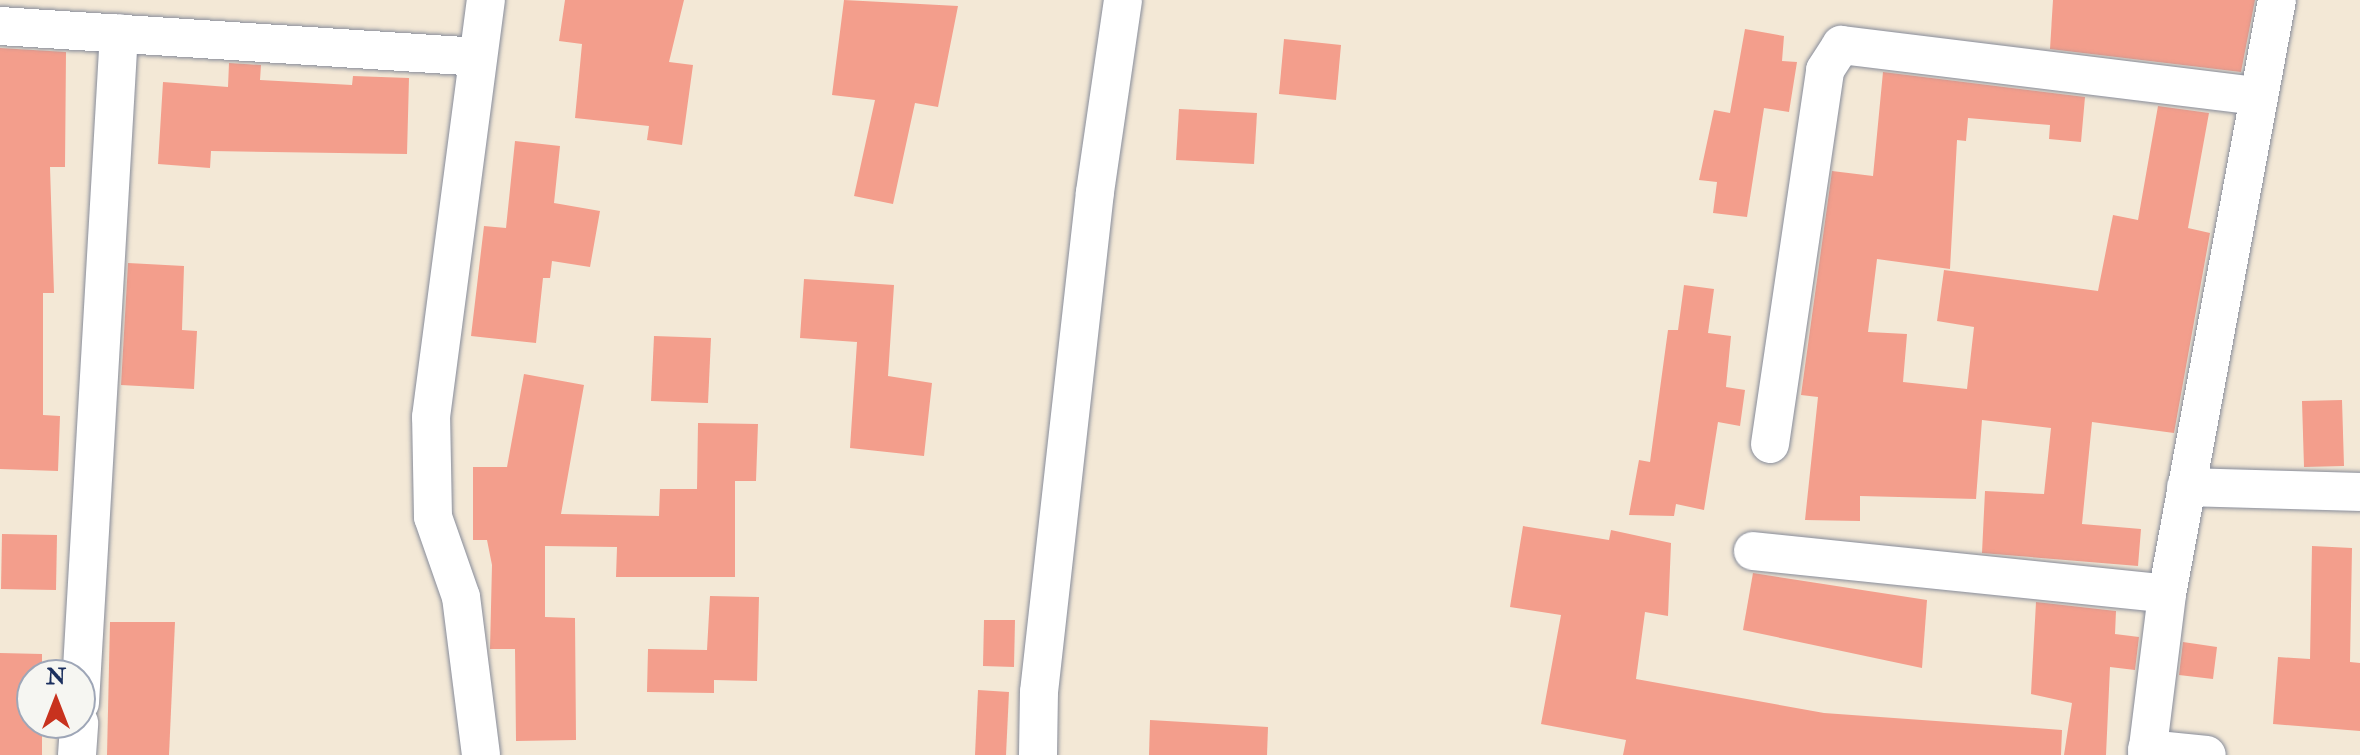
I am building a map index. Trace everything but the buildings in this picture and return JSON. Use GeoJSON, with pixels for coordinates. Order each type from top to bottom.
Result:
{"type":"FeatureCollection","features":[{"type":"Feature","properties":{"kind":"street"},"geometry":{"type":"LineString","coordinates":[[481,755],[461,597],[433,517],[431,417],[486,0]]}},
{"type":"Feature","properties":{"kind":"street"},"geometry":{"type":"LineString","coordinates":[[1038,755],[1039,692],[1089,239],[1123,0]]}},
{"type":"Feature","properties":{"kind":"street"},"geometry":{"type":"LineString","coordinates":[[2207,755],[2147,752],[2167,594],[2254,96],[2277,0]]}},
{"type":"Feature","properties":{"kind":"street"},"geometry":{"type":"LineString","coordinates":[[0,26],[477,57]]}},
{"type":"Feature","properties":{"kind":"street"},"geometry":{"type":"LineString","coordinates":[[83,659],[119,33]]}},
{"type":"Feature","properties":{"kind":"street"},"geometry":{"type":"LineString","coordinates":[[1770,444],[1825,70],[1841,45],[2254,96]]}},
{"type":"Feature","properties":{"kind":"street"},"geometry":{"type":"LineString","coordinates":[[2186,487],[2360,492]]}},
{"type":"Feature","properties":{"kind":"street"},"geometry":{"type":"LineString","coordinates":[[1753,551],[2167,594]]}}]}
